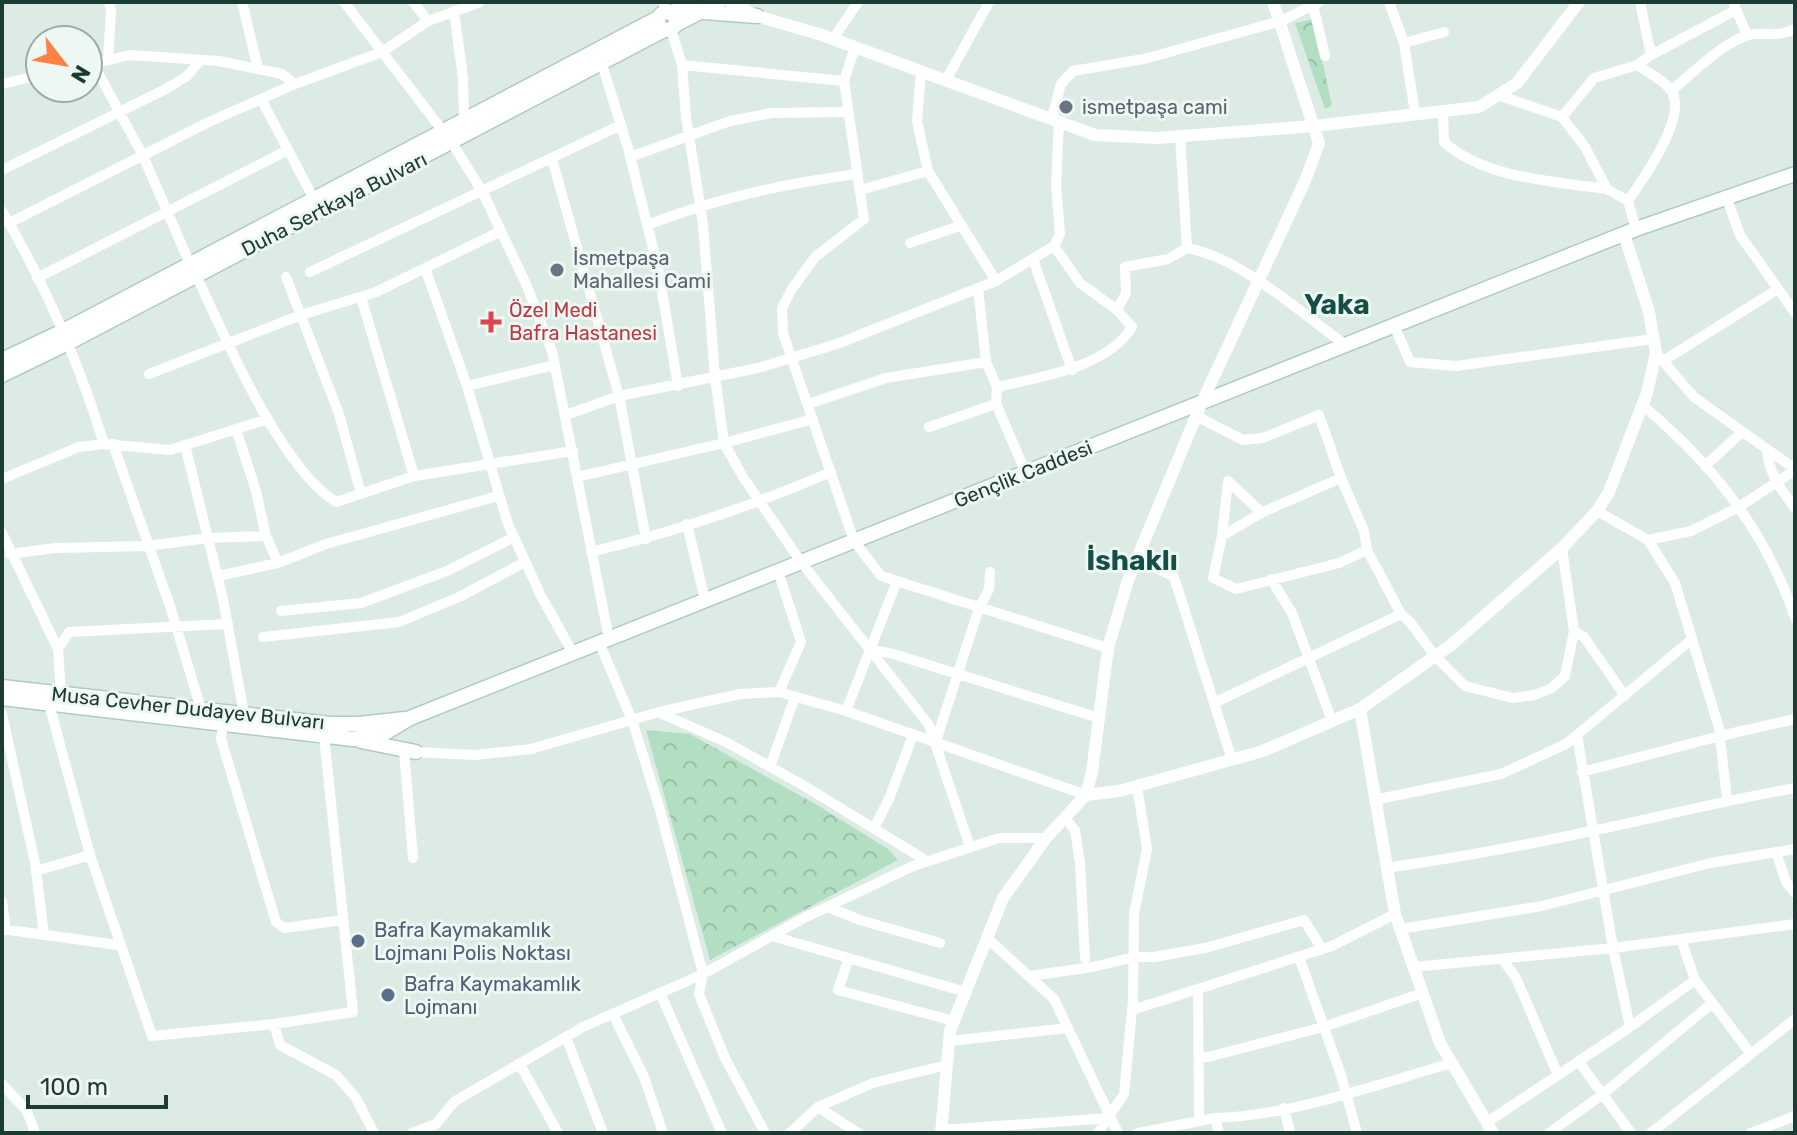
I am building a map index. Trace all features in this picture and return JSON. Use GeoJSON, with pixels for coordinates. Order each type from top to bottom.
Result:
{"type":"FeatureCollection","features":[{"type":"Feature","properties":{"kind":"main road","name":"Duha Sertkaya Bulvarı"},"geometry":{"type":"LineString","coordinates":[[2,375],[66,337],[448,137],[464,121],[667,19],[719,2]]}},
{"type":"Feature","properties":{"kind":"main road"},"geometry":{"type":"LineString","coordinates":[[698,7],[750,9]]}},
{"type":"Feature","properties":{"kind":"main road","name":"Duha Sertkaya Bulvarı"},"geometry":{"type":"LineString","coordinates":[[193,270],[314,199],[602,64],[667,19]]}},
{"type":"Feature","properties":{"kind":"main road","name":"Gençlik Caddesi"},"geometry":{"type":"LineString","coordinates":[[410,718],[1026,473],[1199,409],[1394,325],[1630,231],[1795,174]]}},
{"type":"Feature","properties":{"kind":"main road","name":"Duha Sertkaya Bulvarı"},"geometry":{"type":"LineString","coordinates":[[2,360],[66,337]]}},
{"type":"Feature","properties":{"kind":"main road","name":"Musa Cevher Dudayev Bulvarı"},"geometry":{"type":"LineString","coordinates":[[2,687],[379,728]]}},
{"type":"Feature","properties":{"kind":"main road","name":"Musa Cevher Dudayev Bulvarı"},"geometry":{"type":"LineString","coordinates":[[2,698],[353,739],[410,751]]}},
{"type":"Feature","properties":{"kind":"main road"},"geometry":{"type":"LineString","coordinates":[[410,718],[404,732],[410,751]]}},
{"type":"Feature","properties":{"kind":"main road","name":"Musa Cevher Dudayev Bulvarı"},"geometry":{"type":"LineString","coordinates":[[353,739],[410,718]]}},
{"type":"Feature","properties":{"kind":"main road"},"geometry":{"type":"LineString","coordinates":[[379,728],[410,751]]}},
{"type":"Feature","properties":{"kind":"street"},"geometry":{"type":"LineString","coordinates":[[108,60],[109,2]]}},
{"type":"Feature","properties":{"kind":"street"},"geometry":{"type":"LineString","coordinates":[[242,2],[258,69]]}},
{"type":"Feature","properties":{"kind":"street"},"geometry":{"type":"LineString","coordinates":[[344,2],[448,137],[482,191],[526,284],[555,365],[591,552],[604,641],[660,810],[703,974],[699,994],[725,1058],[765,1133]]}},
{"type":"Feature","properties":{"kind":"street"},"geometry":{"type":"LineString","coordinates":[[413,2],[428,21]]}},
{"type":"Feature","properties":{"kind":"street"},"geometry":{"type":"LineString","coordinates":[[9,223],[261,99],[382,52],[428,21],[480,2]]}},
{"type":"Feature","properties":{"kind":"street"},"geometry":{"type":"LineString","coordinates":[[730,2],[1095,135],[1180,136],[1314,126],[1479,107],[1517,83],[1579,2]]}},
{"type":"Feature","properties":{"kind":"street"},"geometry":{"type":"LineString","coordinates":[[833,39],[858,2]]}},
{"type":"Feature","properties":{"kind":"street"},"geometry":{"type":"LineString","coordinates":[[946,80],[989,2]]}},
{"type":"Feature","properties":{"kind":"street"},"geometry":{"type":"LineString","coordinates":[[1110,1118],[941,1131],[954,1021],[1003,898],[1046,838],[1086,795],[1108,648],[1136,558],[1199,409],[1319,143],[1273,2]]}},
{"type":"Feature","properties":{"kind":"street"},"geometry":{"type":"LineString","coordinates":[[1389,2],[1404,43],[1415,113]]}},
{"type":"Feature","properties":{"kind":"street"},"geometry":{"type":"LineString","coordinates":[[1640,2],[1651,55]]}},
{"type":"Feature","properties":{"kind":"street"},"geometry":{"type":"LineString","coordinates":[[566,415],[619,396],[678,386],[837,344],[996,281],[1054,246],[1060,234],[1055,119],[1061,84],[1073,71],[1144,59],[1281,21],[1316,4],[1325,56]]}},
{"type":"Feature","properties":{"kind":"street"},"geometry":{"type":"LineString","coordinates":[[1562,117],[1594,78],[1637,65],[1735,6],[1747,35]]}},
{"type":"Feature","properties":{"kind":"street"},"geometry":{"type":"LineString","coordinates":[[454,11],[463,78],[464,121]]}},
{"type":"Feature","properties":{"kind":"street"},"geometry":{"type":"LineString","coordinates":[[667,19],[682,65],[700,205],[724,443],[801,562],[929,725],[970,847]]}},
{"type":"Feature","properties":{"kind":"street"},"geometry":{"type":"LineString","coordinates":[[1672,90],[1714,56],[1747,35],[1781,36],[1795,29]]}},
{"type":"Feature","properties":{"kind":"street"},"geometry":{"type":"LineString","coordinates":[[1404,43],[1444,32]]}},
{"type":"Feature","properties":{"kind":"street"},"geometry":{"type":"LineString","coordinates":[[855,47],[844,81],[864,219],[815,257],[782,308],[783,333],[854,541],[881,576],[1108,648]]}},
{"type":"Feature","properties":{"kind":"street"},"geometry":{"type":"LineString","coordinates":[[104,61],[130,55],[201,60],[282,74],[295,84]]}},
{"type":"Feature","properties":{"kind":"street"},"geometry":{"type":"LineString","coordinates":[[2,170],[118,114],[187,76],[201,60]]}},
{"type":"Feature","properties":{"kind":"street"},"geometry":{"type":"LineString","coordinates":[[602,64],[658,268],[678,386]]}},
{"type":"Feature","properties":{"kind":"street"},"geometry":{"type":"LineString","coordinates":[[682,65],[844,81]]}},
{"type":"Feature","properties":{"kind":"street"},"geometry":{"type":"LineString","coordinates":[[1637,65],[1672,90],[1677,106],[1658,156],[1628,201],[1630,231],[1659,357],[1694,397],[1795,469],[1739,507],[1691,531],[1648,540]]}},
{"type":"Feature","properties":{"kind":"street"},"geometry":{"type":"LineString","coordinates":[[921,71],[917,121],[928,171],[996,281]]}},
{"type":"Feature","properties":{"kind":"street"},"geometry":{"type":"LineString","coordinates":[[2,84],[24,79]]}},
{"type":"Feature","properties":{"kind":"street"},"geometry":{"type":"LineString","coordinates":[[104,88],[143,156],[193,270],[268,419],[318,491],[336,502],[414,476],[573,451]]}},
{"type":"Feature","properties":{"kind":"street"},"geometry":{"type":"LineString","coordinates":[[1498,95],[1562,117],[1585,147],[1607,189]]}},
{"type":"Feature","properties":{"kind":"street"},"geometry":{"type":"LineString","coordinates":[[261,99],[314,199]]}},
{"type":"Feature","properties":{"kind":"street"},"geometry":{"type":"LineString","coordinates":[[1443,110],[1444,142],[1459,155],[1526,177],[1607,189],[1628,201]]}},
{"type":"Feature","properties":{"kind":"street"},"geometry":{"type":"LineString","coordinates":[[630,157],[730,121],[772,113],[848,112]]}},
{"type":"Feature","properties":{"kind":"street"},"geometry":{"type":"LineString","coordinates":[[310,272],[621,125]]}},
{"type":"Feature","properties":{"kind":"street"},"geometry":{"type":"LineString","coordinates":[[1180,136],[1187,248]]}},
{"type":"Feature","properties":{"kind":"street"},"geometry":{"type":"LineString","coordinates":[[37,278],[286,151]]}},
{"type":"Feature","properties":{"kind":"street"},"geometry":{"type":"LineString","coordinates":[[552,159],[619,396],[646,539]]}},
{"type":"Feature","properties":{"kind":"street"},"geometry":{"type":"LineString","coordinates":[[860,190],[928,171]]}},
{"type":"Feature","properties":{"kind":"street"},"geometry":{"type":"LineString","coordinates":[[647,225],[700,205],[785,184],[857,174]]}},
{"type":"Feature","properties":{"kind":"street"},"geometry":{"type":"LineString","coordinates":[[1726,196],[1740,235],[1793,307]]}},
{"type":"Feature","properties":{"kind":"street"},"geometry":{"type":"LineString","coordinates":[[2,211],[85,381],[147,546],[201,709]]}},
{"type":"Feature","properties":{"kind":"street"},"geometry":{"type":"LineString","coordinates":[[910,243],[962,225]]}},
{"type":"Feature","properties":{"kind":"street"},"geometry":{"type":"LineString","coordinates":[[149,374],[301,315],[361,297],[501,231]]}},
{"type":"Feature","properties":{"kind":"street"},"geometry":{"type":"LineString","coordinates":[[997,387],[1072,370],[1100,356],[1132,327],[1117,310],[1080,283],[1054,246]]}},
{"type":"Feature","properties":{"kind":"street"},"geometry":{"type":"LineString","coordinates":[[1117,310],[1126,293],[1125,267],[1168,259],[1187,248],[1198,250],[1259,280],[1346,345]]}},
{"type":"Feature","properties":{"kind":"street"},"geometry":{"type":"LineString","coordinates":[[1033,259],[1072,370]]}},
{"type":"Feature","properties":{"kind":"street"},"geometry":{"type":"LineString","coordinates":[[425,268],[467,386],[498,496],[525,562],[573,653]]}},
{"type":"Feature","properties":{"kind":"street"},"geometry":{"type":"LineString","coordinates":[[286,277],[339,414],[361,494]]}},
{"type":"Feature","properties":{"kind":"street"},"geometry":{"type":"LineString","coordinates":[[978,288],[986,362],[997,387],[996,404],[1026,473]]}},
{"type":"Feature","properties":{"kind":"street"},"geometry":{"type":"LineString","coordinates":[[413,858],[410,751],[475,755],[531,749],[659,712],[740,694],[779,692],[846,711],[1086,795],[1137,786],[1263,751],[1360,709],[1435,656],[1562,548],[1597,511],[1609,492],[1659,357],[1778,289]]}},
{"type":"Feature","properties":{"kind":"street"},"geometry":{"type":"LineString","coordinates":[[361,297],[414,476]]}},
{"type":"Feature","properties":{"kind":"street"},"geometry":{"type":"LineString","coordinates":[[1394,325],[1410,362],[1456,366],[1653,339]]}},
{"type":"Feature","properties":{"kind":"street"},"geometry":{"type":"LineString","coordinates":[[808,404],[886,378],[986,362]]}},
{"type":"Feature","properties":{"kind":"street"},"geometry":{"type":"LineString","coordinates":[[467,386],[555,365]]}},
{"type":"Feature","properties":{"kind":"street"},"geometry":{"type":"LineString","coordinates":[[929,427],[996,404]]}},
{"type":"Feature","properties":{"kind":"street"},"geometry":{"type":"LineString","coordinates":[[1642,405],[1674,431],[1739,507],[1773,566],[1795,618]]}},
{"type":"Feature","properties":{"kind":"street"},"geometry":{"type":"LineString","coordinates":[[1199,409],[1243,440],[1263,438],[1319,415],[1364,531],[1367,550],[1401,614],[1435,656],[1465,686],[1513,698],[1535,695],[1552,688],[1565,676],[1574,631],[1562,548]]}},
{"type":"Feature","properties":{"kind":"street"},"geometry":{"type":"LineString","coordinates":[[2,479],[79,447],[108,444],[170,450],[268,419]]}},
{"type":"Feature","properties":{"kind":"street"},"geometry":{"type":"LineString","coordinates":[[577,477],[813,419]]}},
{"type":"Feature","properties":{"kind":"street"},"geometry":{"type":"LineString","coordinates":[[236,429],[256,491],[266,536],[278,563]]}},
{"type":"Feature","properties":{"kind":"street"},"geometry":{"type":"LineString","coordinates":[[1705,466],[1742,432]]}},
{"type":"Feature","properties":{"kind":"street"},"geometry":{"type":"LineString","coordinates":[[185,445],[218,576],[244,714]]}},
{"type":"Feature","properties":{"kind":"street"},"geometry":{"type":"LineString","coordinates":[[1767,450],[1775,483],[1795,508]]}},
{"type":"Feature","properties":{"kind":"street"},"geometry":{"type":"LineString","coordinates":[[591,552],[646,539],[761,503],[831,472]]}},
{"type":"Feature","properties":{"kind":"street"},"geometry":{"type":"LineString","coordinates":[[1222,536],[1262,513],[1341,478]]}},
{"type":"Feature","properties":{"kind":"street"},"geometry":{"type":"LineString","coordinates":[[1262,513],[1228,481],[1222,536],[1213,578],[1236,589],[1339,563],[1367,550]]}},
{"type":"Feature","properties":{"kind":"street"},"geometry":{"type":"LineString","coordinates":[[218,576],[278,563],[326,544],[498,496]]}},
{"type":"Feature","properties":{"kind":"street"},"geometry":{"type":"LineString","coordinates":[[1597,511],[1648,540],[1675,583],[1720,736],[1727,800]]}},
{"type":"Feature","properties":{"kind":"street"},"geometry":{"type":"LineString","coordinates":[[687,524],[705,600]]}},
{"type":"Feature","properties":{"kind":"street"},"geometry":{"type":"LineString","coordinates":[[2,533],[58,649],[61,694]]}},
{"type":"Feature","properties":{"kind":"street"},"geometry":{"type":"LineString","coordinates":[[10,554],[55,548],[147,546],[209,538],[266,536]]}},
{"type":"Feature","properties":{"kind":"street"},"geometry":{"type":"LineString","coordinates":[[281,611],[361,603],[447,571],[514,537]]}},
{"type":"Feature","properties":{"kind":"street"},"geometry":{"type":"LineString","coordinates":[[1136,558],[1174,577],[1232,760]]}},
{"type":"Feature","properties":{"kind":"street"},"geometry":{"type":"LineString","coordinates":[[263,637],[399,622],[461,596],[525,562]]}},
{"type":"Feature","properties":{"kind":"street"},"geometry":{"type":"LineString","coordinates":[[778,571],[801,642],[779,692]]}},
{"type":"Feature","properties":{"kind":"street"},"geometry":{"type":"LineString","coordinates":[[935,743],[979,608],[989,589],[990,572]]}},
{"type":"Feature","properties":{"kind":"street"},"geometry":{"type":"LineString","coordinates":[[1271,579],[1292,613],[1332,721]]}},
{"type":"Feature","properties":{"kind":"street"},"geometry":{"type":"LineString","coordinates":[[846,711],[897,581]]}},
{"type":"Feature","properties":{"kind":"street"},"geometry":{"type":"LineString","coordinates":[[1214,703],[1401,614]]}},
{"type":"Feature","properties":{"kind":"street"},"geometry":{"type":"LineString","coordinates":[[58,649],[69,632],[228,624]]}},
{"type":"Feature","properties":{"kind":"street"},"geometry":{"type":"LineString","coordinates":[[1574,631],[1584,637],[1625,696]]}},
{"type":"Feature","properties":{"kind":"street"},"geometry":{"type":"LineString","coordinates":[[1374,800],[1501,774],[1566,744],[1691,640]]}},
{"type":"Feature","properties":{"kind":"street"},"geometry":{"type":"LineString","coordinates":[[870,650],[890,653],[1099,718]]}},
{"type":"Feature","properties":{"kind":"street"},"geometry":{"type":"LineString","coordinates":[[770,767],[795,697]]}},
{"type":"Feature","properties":{"kind":"street"},"geometry":{"type":"LineString","coordinates":[[49,704],[90,855],[118,945],[152,1036],[274,1024],[353,1012],[324,736]]}},
{"type":"Feature","properties":{"kind":"street"},"geometry":{"type":"LineString","coordinates":[[1360,709],[1395,914],[1440,1043],[1490,1128],[1558,1075],[1695,980]]}},
{"type":"Feature","properties":{"kind":"street"},"geometry":{"type":"LineString","coordinates":[[659,712],[728,743],[927,861]]}},
{"type":"Feature","properties":{"kind":"street"},"geometry":{"type":"LineString","coordinates":[[2,714],[36,871],[44,935]]}},
{"type":"Feature","properties":{"kind":"street"},"geometry":{"type":"LineString","coordinates":[[1582,772],[1795,719]]}},
{"type":"Feature","properties":{"kind":"street"},"geometry":{"type":"LineString","coordinates":[[223,724],[221,739],[276,922],[284,928],[343,920]]}},
{"type":"Feature","properties":{"kind":"street"},"geometry":{"type":"LineString","coordinates":[[874,828],[889,799],[913,735]]}},
{"type":"Feature","properties":{"kind":"street"},"geometry":{"type":"LineString","coordinates":[[1577,735],[1602,889],[1630,1027]]}},
{"type":"Feature","properties":{"kind":"street"},"geometry":{"type":"LineString","coordinates":[[1098,1133],[1124,1094],[1132,1010],[1134,914],[1147,849],[1137,786]]}},
{"type":"Feature","properties":{"kind":"street"},"geometry":{"type":"LineString","coordinates":[[1386,868],[1472,855],[1795,788]]}},
{"type":"Feature","properties":{"kind":"street"},"geometry":{"type":"LineString","coordinates":[[1065,819],[1075,830],[1080,863],[1085,959]]}},
{"type":"Feature","properties":{"kind":"street"},"geometry":{"type":"LineString","coordinates":[[412,1133],[436,1124],[455,1101],[566,1037],[703,974],[828,907],[927,861],[970,847],[999,838],[1046,838]]}},
{"type":"Feature","properties":{"kind":"street"},"geometry":{"type":"LineString","coordinates":[[1400,929],[1542,906],[1710,863],[1795,849]]}},
{"type":"Feature","properties":{"kind":"street"},"geometry":{"type":"LineString","coordinates":[[1776,852],[1786,882],[1795,893]]}},
{"type":"Feature","properties":{"kind":"street"},"geometry":{"type":"LineString","coordinates":[[36,871],[90,855]]}},
{"type":"Feature","properties":{"kind":"street"},"geometry":{"type":"LineString","coordinates":[[2,901],[4,929],[118,945]]}},
{"type":"Feature","properties":{"kind":"street"},"geometry":{"type":"LineString","coordinates":[[828,907],[860,920],[940,943]]}},
{"type":"Feature","properties":{"kind":"street"},"geometry":{"type":"LineString","coordinates":[[1132,1010],[1322,949],[1395,914]]}},
{"type":"Feature","properties":{"kind":"street"},"geometry":{"type":"LineString","coordinates":[[1029,976],[1205,948],[1304,920],[1322,949]]}},
{"type":"Feature","properties":{"kind":"street"},"geometry":{"type":"LineString","coordinates":[[1413,967],[1613,948],[1795,924]]}},
{"type":"Feature","properties":{"kind":"street"},"geometry":{"type":"LineString","coordinates":[[772,936],[966,992]]}},
{"type":"Feature","properties":{"kind":"street"},"geometry":{"type":"LineString","coordinates":[[987,938],[1054,999],[1118,1133]]}},
{"type":"Feature","properties":{"kind":"street"},"geometry":{"type":"LineString","coordinates":[[1681,939],[1695,980],[1751,1054]]}},
{"type":"Feature","properties":{"kind":"street"},"geometry":{"type":"LineString","coordinates":[[1299,957],[1357,1133]]}},
{"type":"Feature","properties":{"kind":"street"},"geometry":{"type":"LineString","coordinates":[[849,958],[838,990],[954,1021]]}},
{"type":"Feature","properties":{"kind":"street"},"geometry":{"type":"LineString","coordinates":[[1503,960],[1516,978],[1558,1075]]}},
{"type":"Feature","properties":{"kind":"street"},"geometry":{"type":"LineString","coordinates":[[1198,989],[1199,1121]]}},
{"type":"Feature","properties":{"kind":"street"},"geometry":{"type":"LineString","coordinates":[[660,993],[722,1133]]}},
{"type":"Feature","properties":{"kind":"street"},"geometry":{"type":"LineString","coordinates":[[1199,1057],[1323,1027],[1423,993]]}},
{"type":"Feature","properties":{"kind":"street"},"geometry":{"type":"LineString","coordinates":[[1549,1133],[1603,1094],[1711,1004]]}},
{"type":"Feature","properties":{"kind":"street"},"geometry":{"type":"LineString","coordinates":[[613,1014],[644,1077],[663,1133]]}},
{"type":"Feature","properties":{"kind":"street"},"geometry":{"type":"LineString","coordinates":[[1651,1133],[1795,1019]]}},
{"type":"Feature","properties":{"kind":"street"},"geometry":{"type":"LineString","coordinates":[[274,1024],[280,1045],[336,1075],[356,1098],[374,1133]]}},
{"type":"Feature","properties":{"kind":"street"},"geometry":{"type":"LineString","coordinates":[[950,1041],[1068,1028]]}},
{"type":"Feature","properties":{"kind":"street"},"geometry":{"type":"LineString","coordinates":[[566,1037],[603,1133]]}},
{"type":"Feature","properties":{"kind":"street"},"geometry":{"type":"LineString","coordinates":[[1579,1062],[1631,1133]]}},
{"type":"Feature","properties":{"kind":"street"},"geometry":{"type":"LineString","coordinates":[[519,1063],[558,1133]]}},
{"type":"Feature","properties":{"kind":"street"},"geometry":{"type":"LineString","coordinates":[[1138,1133],[1284,1108],[1452,1063]]}},
{"type":"Feature","properties":{"kind":"street"},"geometry":{"type":"LineString","coordinates":[[790,1133],[818,1107],[873,1083],[947,1065]]}},
{"type":"Feature","properties":{"kind":"street"},"geometry":{"type":"LineString","coordinates":[[2,1084],[27,1111],[35,1133]]}},
{"type":"Feature","properties":{"kind":"street"},"geometry":{"type":"LineString","coordinates":[[818,1107],[858,1133]]}},
{"type":"Feature","properties":{"kind":"street"},"geometry":{"type":"LineString","coordinates":[[1284,1108],[1290,1133]]}},
{"type":"Feature","properties":{"kind":"street"},"geometry":{"type":"LineString","coordinates":[[1751,1133],[1795,1116]]}},
{"type":"Feature","properties":{"kind":"street"},"geometry":{"type":"LineString","coordinates":[[1215,1118],[1219,1133]]}},
{"type":"Feature","properties":{"kind":"green space"},"geometry":{"type":"Polygon","coordinates":[[[1313,19],[1332,105],[1325,109],[1295,23],[1313,19]]]}},
{"type":"Feature","properties":{"kind":"green space"},"geometry":{"type":"Polygon","coordinates":[[[646,730],[690,734],[817,805],[888,849],[898,860],[710,960],[646,730]]]}},
{"type":"Feature","properties":{"kind":"place","name":"ismetpaşa cami"},"geometry":{"type":"Point","coordinates":[1066,107]}},
{"type":"Feature","properties":{"kind":"place","name":"İsmetpaşa Mahallesi Cami"},"geometry":{"type":"Point","coordinates":[557,270]}},
{"type":"Feature","properties":{"kind":"place","name":"Özel Medi Bafra Hastanesi"},"geometry":{"type":"Point","coordinates":[491,322]}},
{"type":"Feature","properties":{"kind":"place","name":"Bafra Kaymakamlık Lojmanı Polis Noktası"},"geometry":{"type":"Point","coordinates":[358,941]}},
{"type":"Feature","properties":{"kind":"place","name":"Bafra Kaymakamlık Lojmanı"},"geometry":{"type":"Point","coordinates":[388,995]}},
{"type":"Feature","properties":{"kind":"district","name":"Yaka"},"geometry":{"type":"Point","coordinates":[1337,304]}},
{"type":"Feature","properties":{"kind":"district","name":"İshaklı"},"geometry":{"type":"Point","coordinates":[1132,560]}}]}
